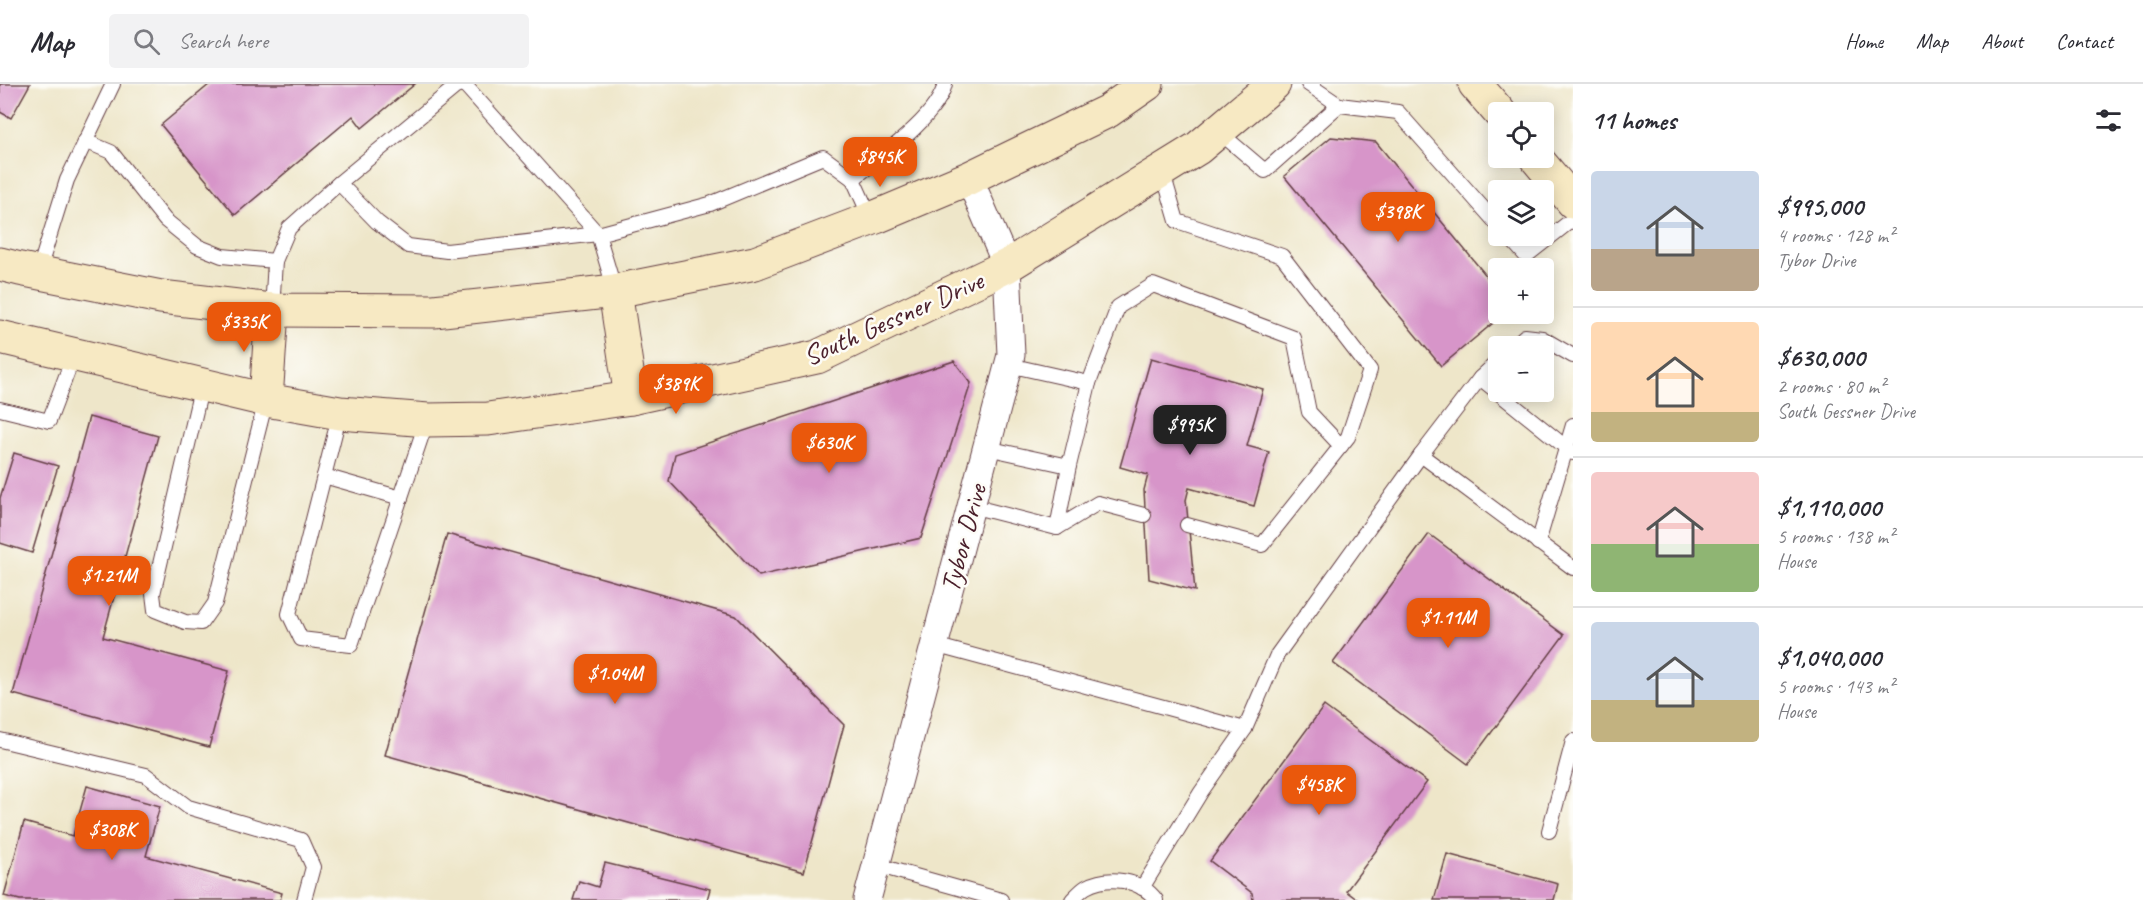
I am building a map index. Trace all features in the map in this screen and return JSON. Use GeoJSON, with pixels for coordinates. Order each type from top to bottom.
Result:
{"type":"FeatureCollection","features":[{"type":"Feature","properties":{"kind":"main road"},"geometry":{"type":"LineString","coordinates":[[0,264],[161,297],[272,310],[434,310],[615,291],[755,263],[871,219],[969,178],[1108,111],[1147,84]]}},
{"type":"Feature","properties":{"kind":"main road","name":"South Gessner Drive"},"geometry":{"type":"LineString","coordinates":[[0,337],[266,400],[340,413],[428,420],[488,419],[631,398],[817,357],[1006,266],[1198,148],[1274,84]]}},
{"type":"Feature","properties":{"kind":"main road"},"geometry":{"type":"LineString","coordinates":[[1476,84],[1491,102]]}},
{"type":"Feature","properties":{"kind":"main road"},"geometry":{"type":"LineString","coordinates":[[1544,168],[1573,202]]}},
{"type":"Feature","properties":{"kind":"main road"},"geometry":{"type":"LineString","coordinates":[[615,291],[631,398]]}},
{"type":"Feature","properties":{"kind":"main road"},"geometry":{"type":"LineString","coordinates":[[266,400],[272,310]]}},
{"type":"Feature","properties":{"kind":"street","name":"Tybor Drive"},"geometry":{"type":"LineString","coordinates":[[867,900],[1011,355],[1006,266],[969,178]]}},
{"type":"Feature","properties":{"kind":"lane"},"geometry":{"type":"LineString","coordinates":[[38,273],[67,180],[113,84]]}},
{"type":"Feature","properties":{"kind":"lane"},"geometry":{"type":"LineString","coordinates":[[272,310],[275,261],[289,228],[339,183],[459,84]]}},
{"type":"Feature","properties":{"kind":"lane"},"geometry":{"type":"LineString","coordinates":[[464,84],[598,234],[615,291]]}},
{"type":"Feature","properties":{"kind":"lane"},"geometry":{"type":"LineString","coordinates":[[853,179],[918,125],[943,93],[945,84]]}},
{"type":"Feature","properties":{"kind":"lane"},"geometry":{"type":"LineString","coordinates":[[1308,84],[1339,105],[1398,112],[1488,214]]}},
{"type":"Feature","properties":{"kind":"lane"},"geometry":{"type":"LineString","coordinates":[[1218,131],[1265,171],[1339,105]]}},
{"type":"Feature","properties":{"kind":"lane"},"geometry":{"type":"LineString","coordinates":[[85,141],[111,152],[165,220],[197,246],[222,256],[275,261]]}},
{"type":"Feature","properties":{"kind":"lane"},"geometry":{"type":"LineString","coordinates":[[339,183],[376,222],[408,246],[447,251],[598,234],[710,204],[823,157],[853,179],[871,219]]}},
{"type":"Feature","properties":{"kind":"lane"},"geometry":{"type":"LineString","coordinates":[[1162,170],[1177,221],[1282,256],[1370,370],[1348,437],[1263,545],[1187,525]]}},
{"type":"Feature","properties":{"kind":"lane"},"geometry":{"type":"LineString","coordinates":[[1554,234],[1573,219]]}},
{"type":"Feature","properties":{"kind":"lane"},"geometry":{"type":"LineString","coordinates":[[1517,246],[1526,256],[1539,246]]}},
{"type":"Feature","properties":{"kind":"lane"},"geometry":{"type":"LineString","coordinates":[[1058,528],[1069,466],[1089,384],[1118,307],[1153,285],[1294,338],[1309,412],[1341,446]]}},
{"type":"Feature","properties":{"kind":"lane"},"geometry":{"type":"LineString","coordinates":[[1554,345],[1573,356]]}},
{"type":"Feature","properties":{"kind":"lane"},"geometry":{"type":"LineString","coordinates":[[0,409],[49,421],[74,355]]}},
{"type":"Feature","properties":{"kind":"lane"},"geometry":{"type":"LineString","coordinates":[[1009,364],[1089,384]]}},
{"type":"Feature","properties":{"kind":"lane"},"geometry":{"type":"LineString","coordinates":[[1142,888],[1201,792],[1245,729],[1276,656],[1420,455],[1488,370]]}},
{"type":"Feature","properties":{"kind":"lane"},"geometry":{"type":"LineString","coordinates":[[1480,378],[1569,450]]}},
{"type":"Feature","properties":{"kind":"lane"},"geometry":{"type":"LineString","coordinates":[[202,385],[153,594],[155,610],[185,622],[201,623],[216,603],[266,400]]}},
{"type":"Feature","properties":{"kind":"lane"},"geometry":{"type":"LineString","coordinates":[[340,413],[289,614],[301,639],[351,645],[428,420]]}},
{"type":"Feature","properties":{"kind":"lane"},"geometry":{"type":"LineString","coordinates":[[1538,543],[1569,450],[1573,424]]}},
{"type":"Feature","properties":{"kind":"lane"},"geometry":{"type":"LineString","coordinates":[[987,448],[1069,466]]}},
{"type":"Feature","properties":{"kind":"lane"},"geometry":{"type":"LineString","coordinates":[[1420,455],[1573,568]]}},
{"type":"Feature","properties":{"kind":"lane"},"geometry":{"type":"LineString","coordinates":[[324,476],[401,498]]}},
{"type":"Feature","properties":{"kind":"lane"},"geometry":{"type":"LineString","coordinates":[[971,506],[1058,528],[1098,503],[1144,515]]}},
{"type":"Feature","properties":{"kind":"lane"},"geometry":{"type":"LineString","coordinates":[[934,645],[1245,729]]}},
{"type":"Feature","properties":{"kind":"lane"},"geometry":{"type":"LineString","coordinates":[[0,740],[146,775],[188,807],[301,840],[313,867],[304,900]]}},
{"type":"Feature","properties":{"kind":"lane"},"geometry":{"type":"LineString","coordinates":[[1549,831],[1573,741]]}},
{"type":"Feature","properties":{"kind":"lane"},"geometry":{"type":"LineString","coordinates":[[876,865],[1001,900]]}},
{"type":"Feature","properties":{"kind":"lane"},"geometry":{"type":"LineString","coordinates":[[1072,900],[1086,887],[1108,880],[1131,882],[1152,894],[1156,900]]}},
{"type":"Feature","properties":{"kind":"building"},"geometry":{"type":"Polygon","coordinates":[[[0,84],[30,84],[11,118],[0,112],[0,84]]]}},
{"type":"Feature","properties":{"kind":"building"},"geometry":{"type":"Polygon","coordinates":[[[210,84],[415,84],[362,128],[353,116],[235,215],[161,125],[210,84]]]}},
{"type":"Feature","properties":{"kind":"building"},"geometry":{"type":"Polygon","coordinates":[[[1331,137],[1376,142],[1488,278],[1488,324],[1492,324],[1441,366],[1284,176],[1331,137]]]}},
{"type":"Feature","properties":{"kind":"building"},"geometry":{"type":"Polygon","coordinates":[[[1151,358],[1263,389],[1247,446],[1269,452],[1254,506],[1189,488],[1186,500],[1195,591],[1149,579],[1144,490],[1148,475],[1120,467],[1151,358]]]}},
{"type":"Feature","properties":{"kind":"building"},"geometry":{"type":"Polygon","coordinates":[[[954,361],[971,383],[921,538],[759,576],[669,481],[675,454],[954,361]]]}},
{"type":"Feature","properties":{"kind":"building"},"geometry":{"type":"Polygon","coordinates":[[[89,417],[158,436],[103,637],[229,671],[209,747],[13,694],[89,417]]]}},
{"type":"Feature","properties":{"kind":"building"},"geometry":{"type":"Polygon","coordinates":[[[14,453],[58,466],[32,553],[0,543],[0,498],[14,453]]]}},
{"type":"Feature","properties":{"kind":"building"},"geometry":{"type":"Polygon","coordinates":[[[447,534],[736,616],[844,725],[804,872],[385,755],[447,534]]]}},
{"type":"Feature","properties":{"kind":"building"},"geometry":{"type":"Polygon","coordinates":[[[1429,534],[1564,635],[1468,764],[1333,663],[1429,534]]]}},
{"type":"Feature","properties":{"kind":"building"},"geometry":{"type":"Polygon","coordinates":[[[1324,706],[1427,782],[1346,891],[1358,900],[1253,900],[1252,893],[1210,861],[1324,706]]]}},
{"type":"Feature","properties":{"kind":"building"},"geometry":{"type":"Polygon","coordinates":[[[87,786],[160,806],[146,856],[282,893],[280,900],[20,900],[4,896],[24,822],[73,836],[87,786]]]}},
{"type":"Feature","properties":{"kind":"building"},"geometry":{"type":"Polygon","coordinates":[[[1447,854],[1558,884],[1554,900],[1434,900],[1447,854]]]}},
{"type":"Feature","properties":{"kind":"building"},"geometry":{"type":"Polygon","coordinates":[[[605,863],[710,889],[707,900],[573,900],[579,881],[598,887],[605,863]]]}}]}
